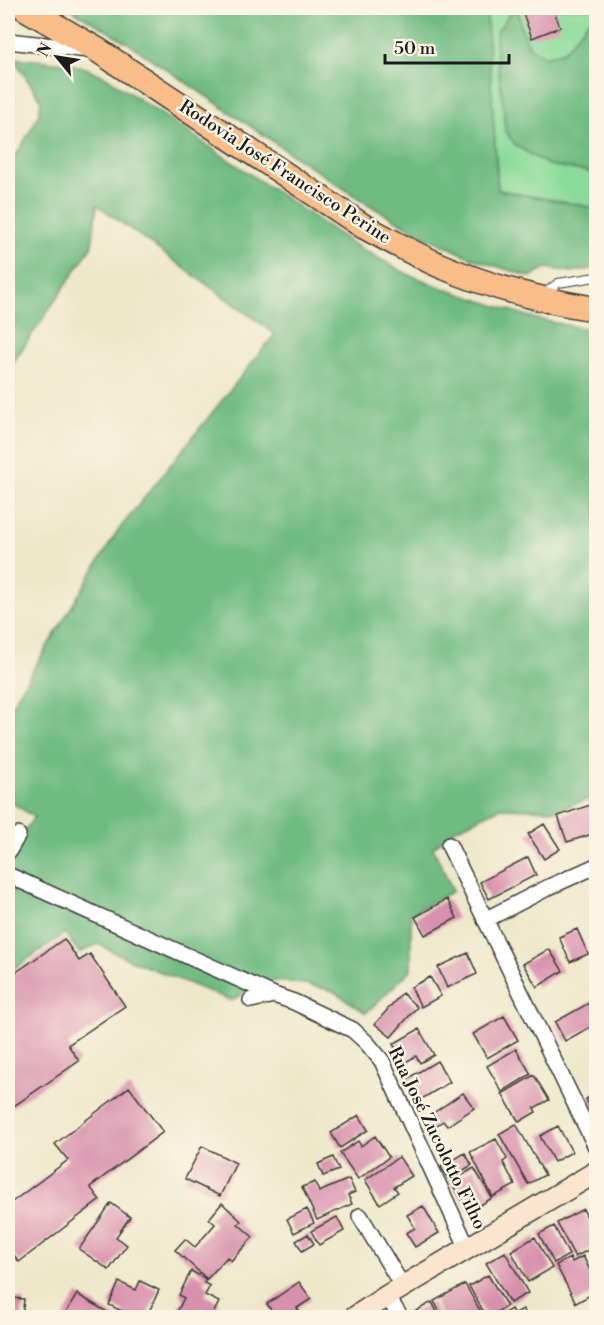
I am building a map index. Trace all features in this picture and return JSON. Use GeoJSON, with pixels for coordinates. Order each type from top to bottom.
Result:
{"type":"FeatureCollection","features":[{"type":"Feature","properties":{"kind":"main road","name":"Rodovia José Francisco Perine"},"geometry":{"type":"LineString","coordinates":[[25,8],[99,51],[363,226],[442,266],[488,283],[597,309]]}},
{"type":"Feature","properties":{"kind":"main road"},"geometry":{"type":"LineString","coordinates":[[354,1317],[597,1172]]}},
{"type":"Feature","properties":{"kind":"street"},"geometry":{"type":"LineString","coordinates":[[8,41],[99,51]]}},
{"type":"Feature","properties":{"kind":"street"},"geometry":{"type":"LineString","coordinates":[[8,852],[18,835]]}},
{"type":"Feature","properties":{"kind":"street"},"geometry":{"type":"LineString","coordinates":[[449,845],[597,1147]]}},
{"type":"Feature","properties":{"kind":"street"},"geometry":{"type":"LineString","coordinates":[[485,920],[549,887],[597,866]]}},
{"type":"Feature","properties":{"kind":"street","name":"Rua José Zucolotto Filho"},"geometry":{"type":"LineString","coordinates":[[8,875],[353,1030],[368,1043],[382,1061],[468,1249]]}},
{"type":"Feature","properties":{"kind":"street"},"geometry":{"type":"LineString","coordinates":[[251,1000],[274,995]]}},
{"type":"Feature","properties":{"kind":"street"},"geometry":{"type":"LineString","coordinates":[[360,1216],[395,1292],[401,1317]]}},
{"type":"Feature","properties":{"kind":"lane"},"geometry":{"type":"LineString","coordinates":[[539,297],[558,283],[597,277]]}},
{"type":"Feature","properties":{"kind":"green space"},"geometry":{"type":"Polygon","coordinates":[[[69,8],[486,8],[498,190],[596,208],[596,268],[572,272],[546,268],[530,277],[474,259],[424,236],[364,202],[126,42],[69,8]]]}},
{"type":"Feature","properties":{"kind":"green space"},"geometry":{"type":"Polygon","coordinates":[[[486,8],[596,8],[596,208],[498,190],[486,8]]]}},
{"type":"Feature","properties":{"kind":"green space"},"geometry":{"type":"Polygon","coordinates":[[[518,11],[522,29],[530,47],[545,57],[564,51],[596,12],[596,173],[548,165],[516,146],[505,131],[496,33],[511,12],[518,11]]]}},
{"type":"Feature","properties":{"kind":"green space"},"geometry":{"type":"Polygon","coordinates":[[[13,58],[66,63],[86,68],[106,77],[355,245],[405,273],[448,290],[537,319],[596,329],[596,797],[556,810],[500,808],[454,830],[433,848],[453,891],[411,914],[411,970],[366,1013],[333,991],[304,984],[276,981],[252,986],[232,1001],[128,959],[98,944],[79,953],[65,933],[8,973],[8,856],[34,817],[8,800],[8,711],[117,532],[275,334],[97,205],[92,246],[8,370],[8,166],[39,114],[41,100],[13,58]]]}},
{"type":"Feature","properties":{"kind":"building"},"geometry":{"type":"Polygon","coordinates":[[[521,8],[553,8],[560,27],[532,38],[521,8]]]}},
{"type":"Feature","properties":{"kind":"building"},"geometry":{"type":"Polygon","coordinates":[[[596,803],[596,833],[567,842],[558,816],[596,803]]]}},
{"type":"Feature","properties":{"kind":"building"},"geometry":{"type":"Polygon","coordinates":[[[544,824],[560,849],[544,859],[528,834],[544,824]]]}},
{"type":"Feature","properties":{"kind":"building"},"geometry":{"type":"Polygon","coordinates":[[[528,857],[536,875],[489,899],[480,882],[528,857]]]}},
{"type":"Feature","properties":{"kind":"building"},"geometry":{"type":"Polygon","coordinates":[[[447,899],[457,918],[425,935],[415,917],[447,899]]]}},
{"type":"Feature","properties":{"kind":"building"},"geometry":{"type":"Polygon","coordinates":[[[577,929],[588,954],[570,962],[559,937],[577,929]]]}},
{"type":"Feature","properties":{"kind":"building"},"geometry":{"type":"Polygon","coordinates":[[[64,939],[79,961],[90,954],[125,1006],[68,1045],[79,1061],[8,1110],[8,978],[64,939]]]}},
{"type":"Feature","properties":{"kind":"building"},"geometry":{"type":"Polygon","coordinates":[[[549,949],[563,971],[537,987],[523,964],[549,949]]]}},
{"type":"Feature","properties":{"kind":"building"},"geometry":{"type":"Polygon","coordinates":[[[468,953],[477,974],[447,988],[438,967],[468,953]]]}},
{"type":"Feature","properties":{"kind":"building"},"geometry":{"type":"Polygon","coordinates":[[[430,977],[441,996],[421,1007],[411,987],[430,977]]]}},
{"type":"Feature","properties":{"kind":"building"},"geometry":{"type":"Polygon","coordinates":[[[402,993],[417,1007],[391,1037],[375,1024],[402,993]]]}},
{"type":"Feature","properties":{"kind":"building"},"geometry":{"type":"Polygon","coordinates":[[[596,999],[596,1024],[565,1041],[555,1022],[596,999]]]}},
{"type":"Feature","properties":{"kind":"building"},"geometry":{"type":"Polygon","coordinates":[[[504,1016],[518,1040],[487,1058],[473,1034],[504,1016]]]}},
{"type":"Feature","properties":{"kind":"building"},"geometry":{"type":"Polygon","coordinates":[[[419,1029],[434,1055],[420,1063],[416,1056],[404,1063],[393,1044],[419,1029]]]}},
{"type":"Feature","properties":{"kind":"building"},"geometry":{"type":"Polygon","coordinates":[[[516,1049],[531,1074],[502,1092],[487,1066],[516,1049]]]}},
{"type":"Feature","properties":{"kind":"building"},"geometry":{"type":"Polygon","coordinates":[[[437,1061],[450,1082],[420,1100],[407,1079],[437,1061]]]}},
{"type":"Feature","properties":{"kind":"building"},"geometry":{"type":"Polygon","coordinates":[[[534,1075],[549,1100],[534,1108],[536,1112],[519,1122],[502,1094],[534,1075]]]}},
{"type":"Feature","properties":{"kind":"building"},"geometry":{"type":"Polygon","coordinates":[[[129,1087],[163,1132],[90,1187],[100,1200],[19,1262],[8,1247],[8,1205],[68,1160],[55,1144],[129,1087]]]}},
{"type":"Feature","properties":{"kind":"building"},"geometry":{"type":"Polygon","coordinates":[[[463,1093],[474,1108],[447,1126],[443,1121],[430,1130],[423,1120],[463,1093]]]}},
{"type":"Feature","properties":{"kind":"building"},"geometry":{"type":"Polygon","coordinates":[[[596,1093],[596,1120],[586,1099],[596,1093]]]}},
{"type":"Feature","properties":{"kind":"building"},"geometry":{"type":"Polygon","coordinates":[[[359,1115],[368,1130],[340,1148],[331,1133],[359,1115]]]}},
{"type":"Feature","properties":{"kind":"building"},"geometry":{"type":"Polygon","coordinates":[[[516,1124],[545,1175],[528,1184],[499,1134],[516,1124]]]}},
{"type":"Feature","properties":{"kind":"building"},"geometry":{"type":"Polygon","coordinates":[[[558,1126],[572,1152],[554,1162],[540,1136],[558,1126]]]}},
{"type":"Feature","properties":{"kind":"building"},"geometry":{"type":"Polygon","coordinates":[[[375,1136],[389,1157],[358,1179],[340,1153],[358,1141],[361,1146],[375,1136]]]}},
{"type":"Feature","properties":{"kind":"building"},"geometry":{"type":"Polygon","coordinates":[[[496,1139],[507,1159],[503,1162],[515,1185],[493,1197],[470,1152],[496,1139]]]}},
{"type":"Feature","properties":{"kind":"building"},"geometry":{"type":"Polygon","coordinates":[[[202,1146],[236,1163],[220,1196],[185,1179],[202,1146]]]}},
{"type":"Feature","properties":{"kind":"building"},"geometry":{"type":"Polygon","coordinates":[[[465,1153],[472,1165],[448,1179],[441,1167],[465,1153]]]}},
{"type":"Feature","properties":{"kind":"building"},"geometry":{"type":"Polygon","coordinates":[[[333,1157],[339,1170],[323,1176],[318,1164],[333,1157]]]}},
{"type":"Feature","properties":{"kind":"building"},"geometry":{"type":"Polygon","coordinates":[[[399,1157],[412,1176],[394,1187],[398,1192],[380,1204],[365,1180],[399,1157]]]}},
{"type":"Feature","properties":{"kind":"building"},"geometry":{"type":"Polygon","coordinates":[[[474,1168],[492,1198],[469,1212],[451,1182],[474,1168]]]}},
{"type":"Feature","properties":{"kind":"building"},"geometry":{"type":"Polygon","coordinates":[[[349,1179],[355,1192],[348,1195],[352,1204],[317,1220],[302,1187],[315,1182],[319,1192],[349,1179]]]}},
{"type":"Feature","properties":{"kind":"building"},"geometry":{"type":"Polygon","coordinates":[[[111,1203],[130,1217],[116,1237],[127,1245],[109,1270],[79,1249],[111,1203]]]}},
{"type":"Feature","properties":{"kind":"building"},"geometry":{"type":"Polygon","coordinates":[[[222,1203],[241,1221],[238,1224],[253,1237],[231,1261],[227,1257],[207,1279],[175,1250],[185,1239],[195,1247],[215,1224],[209,1219],[222,1203]]]}},
{"type":"Feature","properties":{"kind":"building"},"geometry":{"type":"Polygon","coordinates":[[[423,1206],[439,1233],[415,1247],[406,1233],[415,1228],[407,1215],[423,1206]]]}},
{"type":"Feature","properties":{"kind":"building"},"geometry":{"type":"Polygon","coordinates":[[[307,1209],[314,1223],[294,1233],[287,1219],[307,1209]]]}},
{"type":"Feature","properties":{"kind":"building"},"geometry":{"type":"Polygon","coordinates":[[[583,1209],[596,1235],[596,1246],[575,1257],[557,1223],[583,1209]]]}},
{"type":"Feature","properties":{"kind":"building"},"geometry":{"type":"Polygon","coordinates":[[[337,1217],[344,1231],[319,1245],[311,1231],[337,1217]]]}},
{"type":"Feature","properties":{"kind":"building"},"geometry":{"type":"Polygon","coordinates":[[[554,1226],[569,1255],[554,1263],[539,1234],[554,1226]]]}},
{"type":"Feature","properties":{"kind":"building"},"geometry":{"type":"Polygon","coordinates":[[[308,1234],[314,1244],[302,1251],[296,1241],[308,1234]]]}},
{"type":"Feature","properties":{"kind":"building"},"geometry":{"type":"Polygon","coordinates":[[[535,1237],[552,1268],[528,1282],[511,1251],[535,1237]]]}},
{"type":"Feature","properties":{"kind":"building"},"geometry":{"type":"Polygon","coordinates":[[[505,1252],[528,1293],[510,1303],[486,1263],[505,1252]]]}},
{"type":"Feature","properties":{"kind":"building"},"geometry":{"type":"Polygon","coordinates":[[[583,1256],[596,1282],[596,1292],[576,1303],[556,1265],[570,1258],[572,1262],[583,1256]]]}},
{"type":"Feature","properties":{"kind":"building"},"geometry":{"type":"Polygon","coordinates":[[[191,1271],[206,1279],[204,1283],[210,1286],[205,1295],[219,1302],[211,1318],[174,1318],[184,1298],[179,1295],[191,1271]]]}},
{"type":"Feature","properties":{"kind":"building"},"geometry":{"type":"Polygon","coordinates":[[[488,1275],[507,1306],[487,1318],[469,1286],[488,1275]]]}},
{"type":"Feature","properties":{"kind":"building"},"geometry":{"type":"Polygon","coordinates":[[[140,1281],[159,1290],[146,1318],[122,1318],[124,1312],[109,1305],[119,1282],[136,1290],[140,1281]]]}},
{"type":"Feature","properties":{"kind":"building"},"geometry":{"type":"Polygon","coordinates":[[[299,1282],[311,1299],[297,1308],[304,1318],[276,1318],[267,1304],[299,1282]]]}},
{"type":"Feature","properties":{"kind":"building"},"geometry":{"type":"Polygon","coordinates":[[[465,1284],[483,1316],[480,1318],[443,1318],[434,1301],[465,1284]]]}},
{"type":"Feature","properties":{"kind":"building"},"geometry":{"type":"Polygon","coordinates":[[[77,1294],[117,1318],[63,1318],[77,1294]]]}},
{"type":"Feature","properties":{"kind":"building"},"geometry":{"type":"Polygon","coordinates":[[[12,1298],[24,1299],[22,1318],[8,1318],[12,1298]]]}},
{"type":"Feature","properties":{"kind":"building"},"geometry":{"type":"Polygon","coordinates":[[[432,1302],[440,1318],[414,1318],[412,1313],[432,1302]]]}},
{"type":"Feature","properties":{"kind":"building"},"geometry":{"type":"Polygon","coordinates":[[[511,1309],[514,1314],[523,1309],[528,1318],[496,1318],[511,1309]]]}}]}
